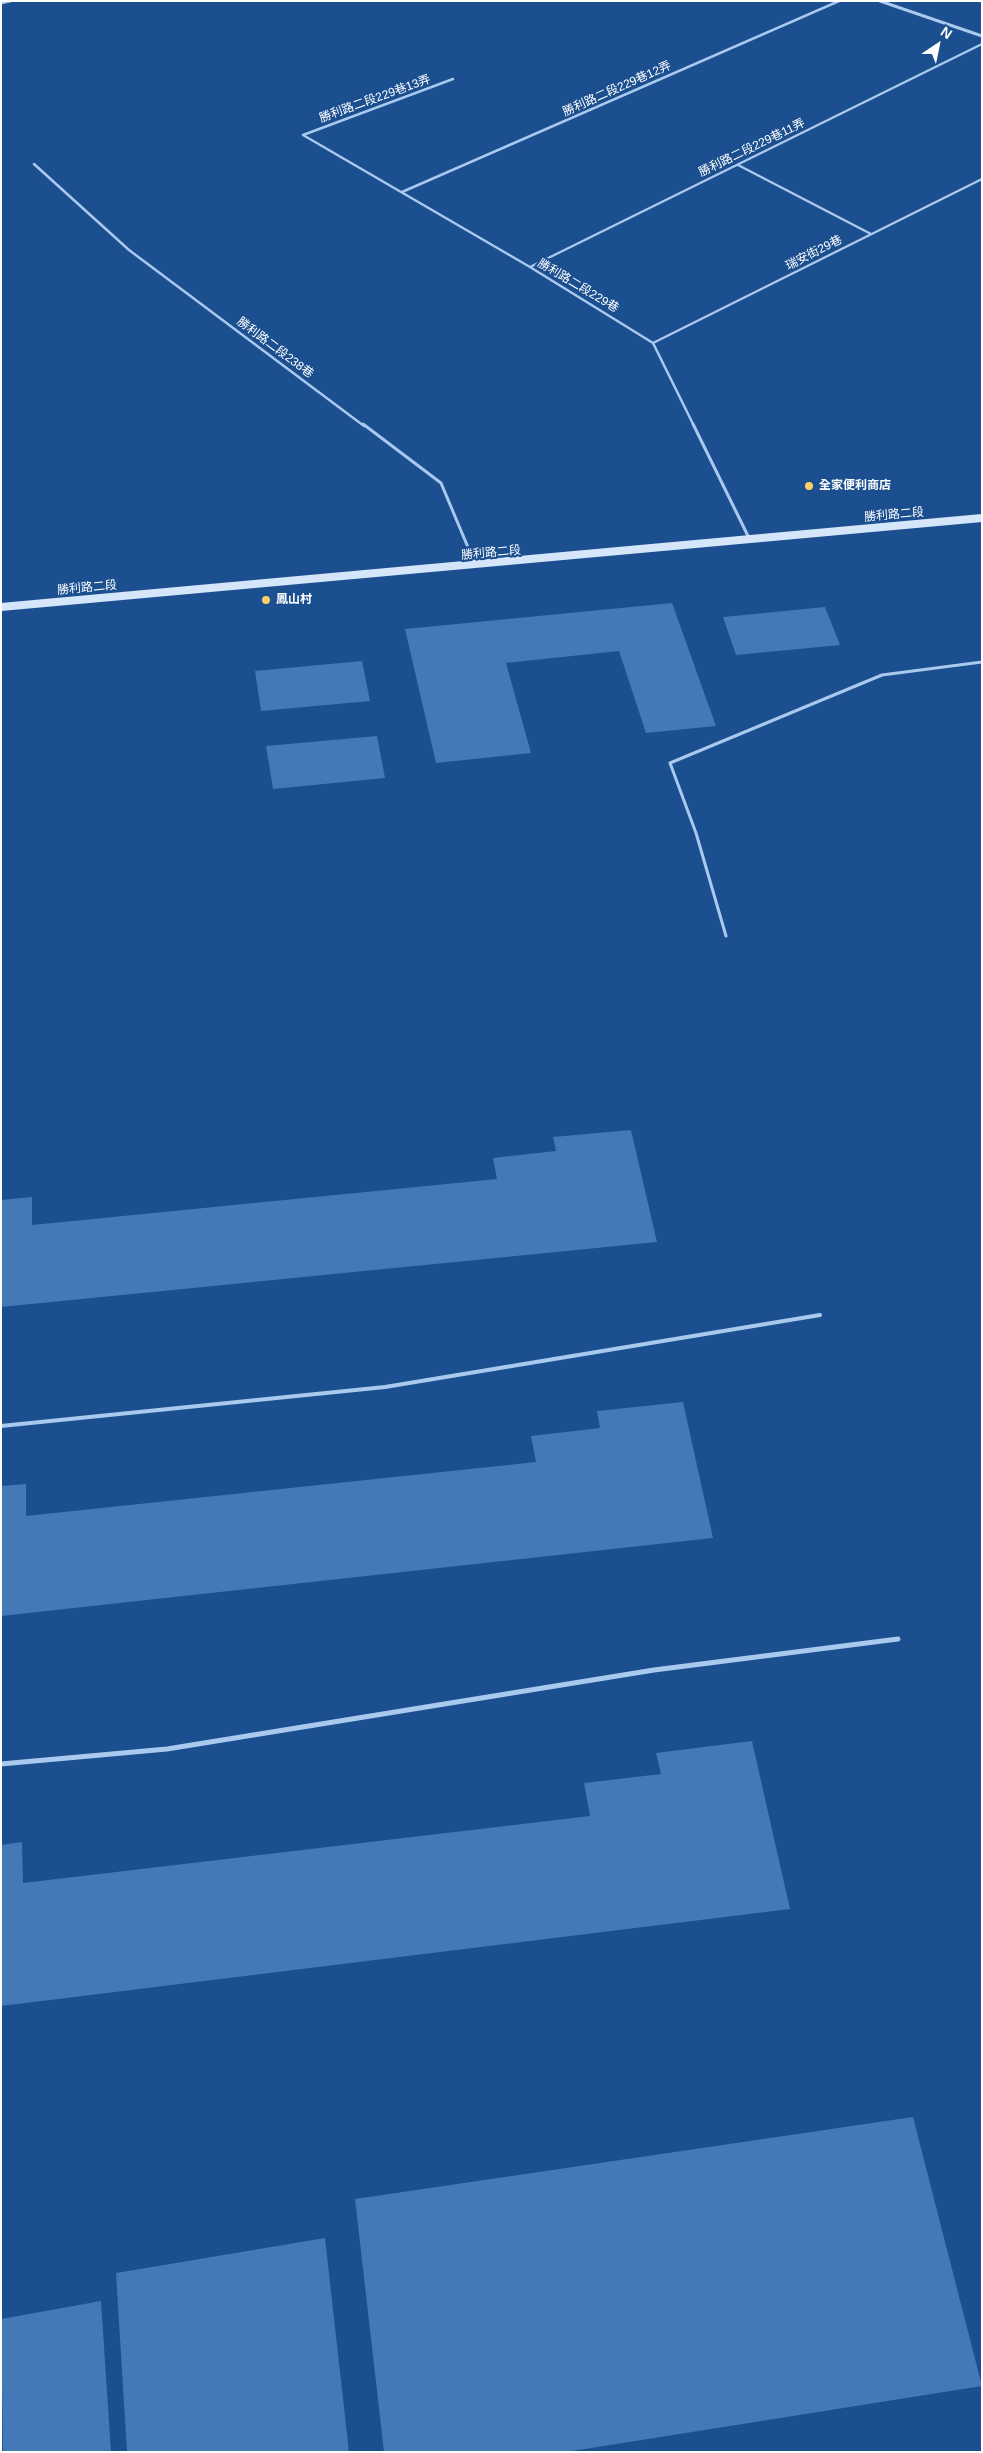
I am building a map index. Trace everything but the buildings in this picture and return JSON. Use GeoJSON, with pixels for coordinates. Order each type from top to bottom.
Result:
{"type":"FeatureCollection","features":[{"type":"Feature","properties":{"kind":"main road","name":"勝利路二段"},"geometry":{"type":"LineString","coordinates":[[1,607],[982,518]]}},
{"type":"Feature","properties":{"kind":"street"},"geometry":{"type":"LineString","coordinates":[[1,3],[10,1]]}},
{"type":"Feature","properties":{"kind":"street"},"geometry":{"type":"LineString","coordinates":[[880,1],[982,36]]}},
{"type":"Feature","properties":{"kind":"lane","name":"勝利路二段229巷12弄"},"geometry":{"type":"LineString","coordinates":[[402,192],[839,1]]}},
{"type":"Feature","properties":{"kind":"lane","name":"勝利路二段229巷11弄"},"geometry":{"type":"LineString","coordinates":[[530,267],[982,44]]}},
{"type":"Feature","properties":{"kind":"lane","name":"勝利路二段229巷13弄"},"geometry":{"type":"LineString","coordinates":[[303,135],[453,79]]}},
{"type":"Feature","properties":{"kind":"lane","name":"勝利路二段229巷"},"geometry":{"type":"LineString","coordinates":[[303,135],[530,267],[653,342]]}},
{"type":"Feature","properties":{"kind":"lane","name":"勝利路二段238巷"},"geometry":{"type":"LineString","coordinates":[[34,164],[129,250],[440,483],[476,565]]}},
{"type":"Feature","properties":{"kind":"lane"},"geometry":{"type":"LineString","coordinates":[[738,165],[871,234]]}},
{"type":"Feature","properties":{"kind":"lane","name":"瑞安街29巷"},"geometry":{"type":"LineString","coordinates":[[653,342],[982,179]]}},
{"type":"Feature","properties":{"kind":"lane"},"geometry":{"type":"LineString","coordinates":[[653,342],[750,540]]}},
{"type":"Feature","properties":{"kind":"lane"},"geometry":{"type":"LineString","coordinates":[[726,936],[696,833],[670,763],[882,675],[982,662]]}},
{"type":"Feature","properties":{"kind":"lane"},"geometry":{"type":"LineString","coordinates":[[1,1426],[385,1387],[820,1315]]}},
{"type":"Feature","properties":{"kind":"lane"},"geometry":{"type":"LineString","coordinates":[[1,1764],[167,1749],[654,1670],[898,1639]]}},
{"type":"Feature","properties":{"kind":"place","name":"全家便利商店"},"geometry":{"type":"Point","coordinates":[809,486]}},
{"type":"Feature","properties":{"kind":"place","name":"鳳山村"},"geometry":{"type":"Point","coordinates":[266,600]}}]}
